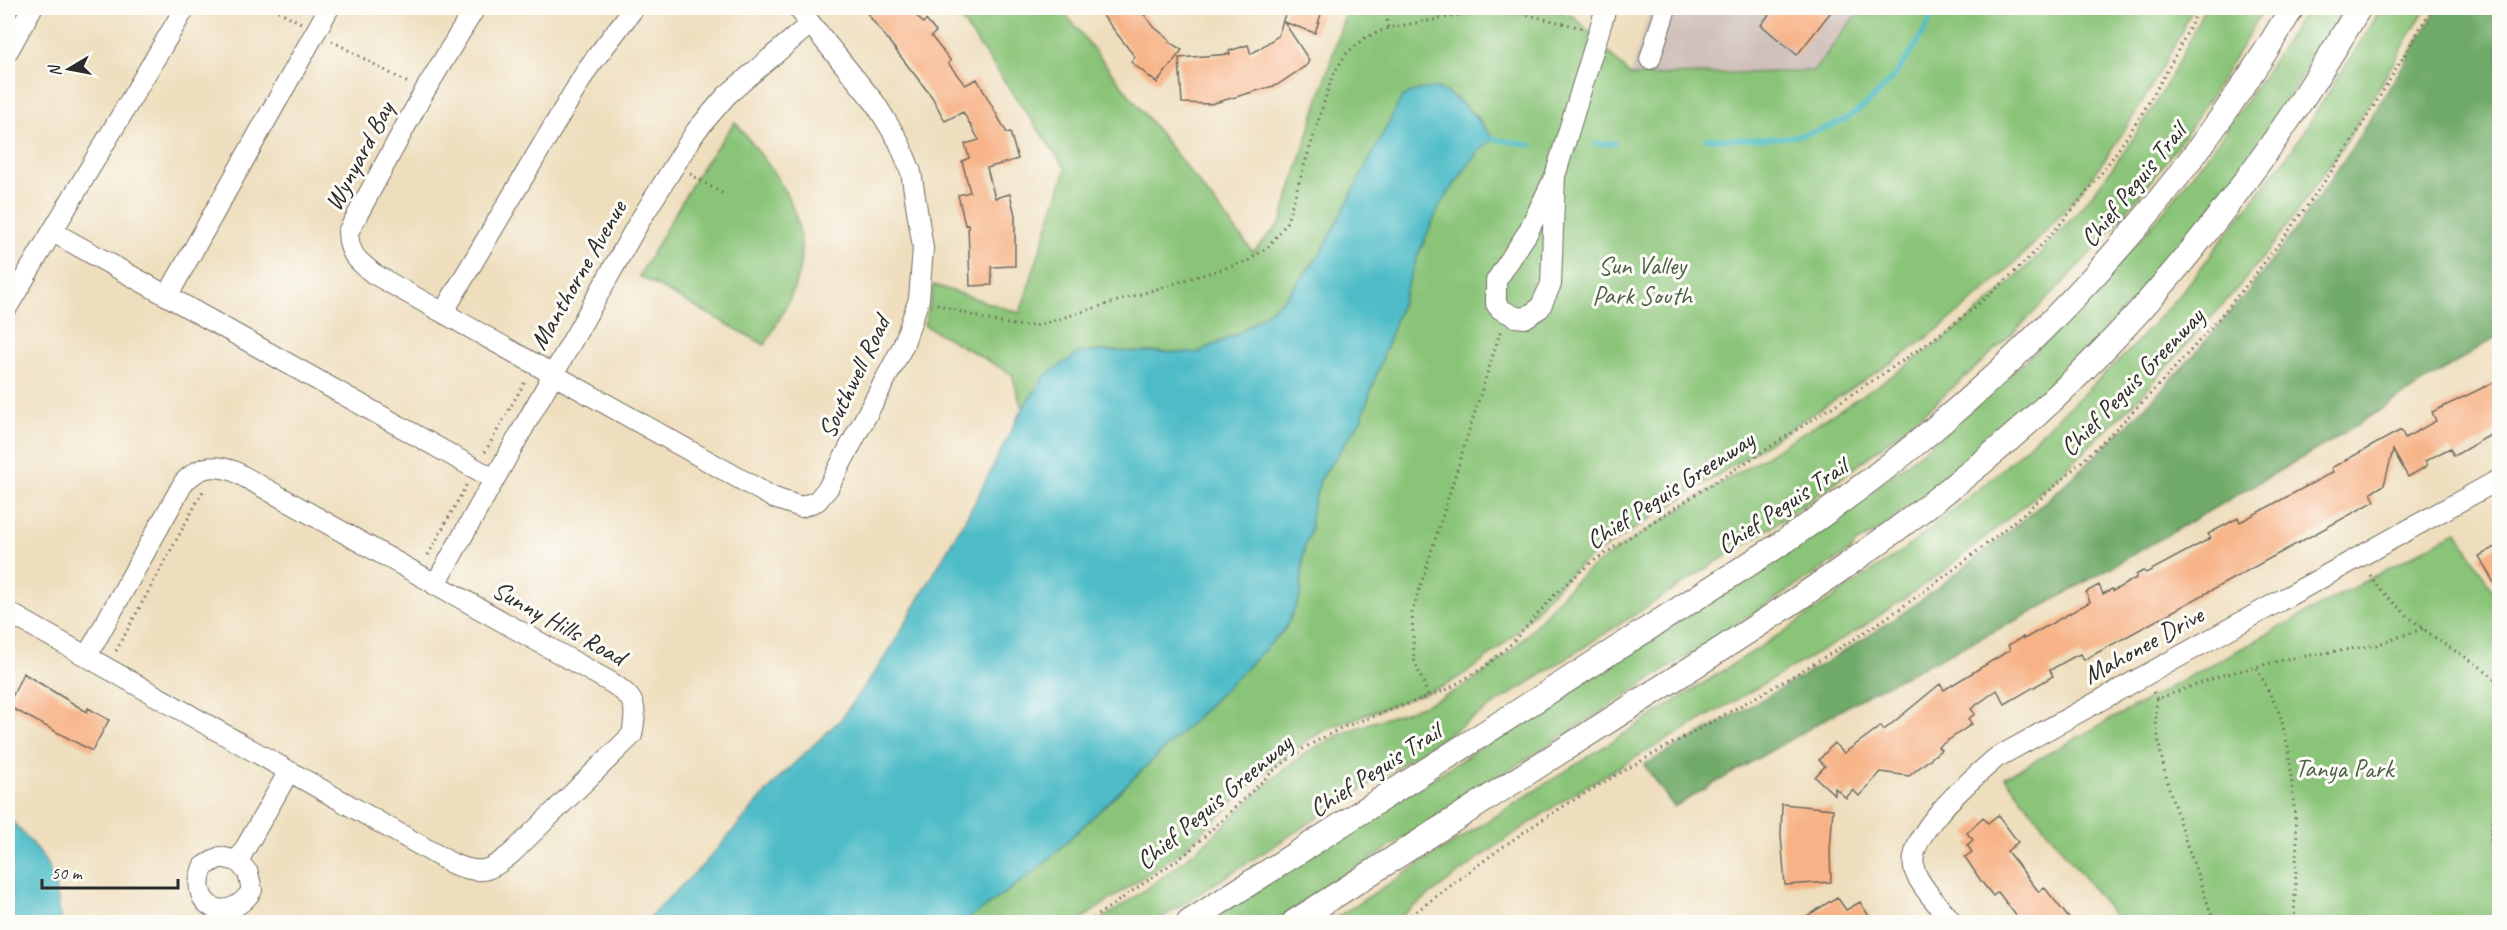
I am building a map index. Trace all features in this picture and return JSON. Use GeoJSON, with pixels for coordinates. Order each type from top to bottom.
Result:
{"type":"FeatureCollection","features":[{"type":"Feature","properties":{"kind":"main road","name":"Chief Peguis Trail"},"geometry":{"type":"LineString","coordinates":[[1189,922],[1785,541],[1881,472],[1947,419],[2055,318],[2137,228],[2205,142],[2292,8]]}},
{"type":"Feature","properties":{"kind":"main road"},"geometry":{"type":"LineString","coordinates":[[1294,922],[1796,601],[1920,514],[1976,468],[2087,366],[2156,293],[2214,224],[2299,105],[2359,8]]}},
{"type":"Feature","properties":{"kind":"street"},"geometry":{"type":"LineString","coordinates":[[8,51],[32,8]]}},
{"type":"Feature","properties":{"kind":"street"},"geometry":{"type":"LineString","coordinates":[[8,306],[185,8]]}},
{"type":"Feature","properties":{"kind":"street"},"geometry":{"type":"LineString","coordinates":[[168,296],[329,8]]}},
{"type":"Feature","properties":{"kind":"street","name":"Wynyard Bay"},"geometry":{"type":"LineString","coordinates":[[475,8],[424,92],[348,232],[349,248],[359,262],[374,274],[444,311],[553,374]]}},
{"type":"Feature","properties":{"kind":"street"},"geometry":{"type":"LineString","coordinates":[[444,311],[588,68],[634,8]]}},
{"type":"Feature","properties":{"kind":"street","name":"Southwell Road"},"geometry":{"type":"LineString","coordinates":[[553,374],[774,498],[801,507],[817,501],[828,488],[903,346],[919,299],[923,248],[911,172],[899,142],[875,103],[798,8]]}},
{"type":"Feature","properties":{"kind":"street"},"geometry":{"type":"LineString","coordinates":[[1556,176],[1551,284],[1545,300],[1533,315],[1525,318],[1506,313],[1496,304],[1496,280],[1528,232],[1556,176],[1606,8]]}},
{"type":"Feature","properties":{"kind":"street"},"geometry":{"type":"LineString","coordinates":[[1650,59],[1666,8]]}},
{"type":"Feature","properties":{"kind":"street","name":"Manthorne Avenue"},"geometry":{"type":"LineString","coordinates":[[435,585],[553,374],[696,131],[727,94],[810,24]]}},
{"type":"Feature","properties":{"kind":"street"},"geometry":{"type":"LineString","coordinates":[[52,232],[494,479]]}},
{"type":"Feature","properties":{"kind":"street"},"geometry":{"type":"LineString","coordinates":[[87,656],[184,482],[196,469],[217,465]]}},
{"type":"Feature","properties":{"kind":"street","name":"Sunny Hills Road"},"geometry":{"type":"LineString","coordinates":[[8,612],[288,773],[471,872],[493,869],[512,853],[632,735],[636,711],[630,695],[234,471],[217,465]]}},
{"type":"Feature","properties":{"kind":"street","name":"Mahonee Drive"},"geometry":{"type":"LineString","coordinates":[[1952,922],[1915,873],[1913,858],[1924,832],[1970,780],[1996,758],[2499,479]]}},
{"type":"Feature","properties":{"kind":"street"},"geometry":{"type":"LineString","coordinates":[[238,861],[288,773]]}},
{"type":"Feature","properties":{"kind":"path"},"geometry":{"type":"LineString","coordinates":[[273,8],[424,92]]}},
{"type":"Feature","properties":{"kind":"path"},"geometry":{"type":"LineString","coordinates":[[1385,8],[1388,28]]}},
{"type":"Feature","properties":{"kind":"path"},"geometry":{"type":"LineString","coordinates":[[919,299],[1022,327],[1039,325],[1248,261],[1269,246],[1286,224],[1332,77],[1346,54],[1365,38],[1388,28],[1500,8],[1599,32]]}},
{"type":"Feature","properties":{"kind":"path","name":"Chief Peguis Greenway"},"geometry":{"type":"LineString","coordinates":[[1088,922],[1187,854],[1273,771],[1304,748],[1341,728],[1428,696],[1464,680],[1499,656],[1559,590],[1592,562],[1897,366],[1990,295],[2054,232],[2121,148],[2151,101],[2199,8]]}},
{"type":"Feature","properties":{"kind":"path","name":"Chief Peguis Greenway"},"geometry":{"type":"LineString","coordinates":[[1402,922],[1488,858],[1571,801],[1782,683],[1862,633],[1974,554],[2039,500],[2096,449],[2187,356],[2256,274],[2333,169],[2432,8]]}},
{"type":"Feature","properties":{"kind":"path"},"geometry":{"type":"LineString","coordinates":[[674,165],[725,195]]}},
{"type":"Feature","properties":{"kind":"path"},"geometry":{"type":"LineString","coordinates":[[1428,696],[1414,659],[1412,613],[1506,313]]}},
{"type":"Feature","properties":{"kind":"path"},"geometry":{"type":"LineString","coordinates":[[107,668],[217,465]]}},
{"type":"Feature","properties":{"kind":"path"},"geometry":{"type":"LineString","coordinates":[[2370,575],[2376,586],[2425,628],[2451,649],[2474,660],[2499,684]]}},
{"type":"Feature","properties":{"kind":"path"},"geometry":{"type":"LineString","coordinates":[[2157,699],[2200,682],[2286,659],[2376,645],[2425,628]]}},
{"type":"Feature","properties":{"kind":"path"},"geometry":{"type":"LineString","coordinates":[[2257,668],[2280,714],[2289,751],[2297,840],[2294,922]]}},
{"type":"Feature","properties":{"kind":"path"},"geometry":{"type":"LineString","coordinates":[[2143,675],[2157,699],[2156,734],[2180,820],[2214,922]]}},
{"type":"Feature","properties":{"kind":"path"},"geometry":{"type":"LineString","coordinates":[[2498,922],[2495,864],[2491,844],[2492,821],[2499,805]]}},
{"type":"Feature","properties":{"kind":"path"},"geometry":{"type":"LineString","coordinates":[[2495,864],[2499,869]]}},
{"type":"Feature","properties":{"kind":"shaded area"},"geometry":{"type":"Polygon","coordinates":[[[1651,8],[1861,8],[1814,71],[1630,76],[1651,8]]]}},
{"type":"Feature","properties":{"kind":"green space","name":"Sun Valley Park South"},"geometry":{"type":"Polygon","coordinates":[[[953,8],[1061,8],[1253,252],[1281,222],[1347,8],[1547,8],[1575,17],[1631,76],[1814,71],[1861,8],[2193,8],[2137,112],[2106,158],[2073,200],[1997,280],[1905,354],[1588,559],[1558,586],[1504,643],[1462,675],[1444,686],[1329,728],[1308,740],[1265,772],[1183,850],[1077,922],[964,922],[1037,870],[1180,734],[1285,629],[1300,597],[1304,548],[1310,533],[1312,509],[1320,480],[1361,420],[1418,255],[1440,205],[1478,151],[1493,139],[1477,117],[1454,97],[1387,126],[1321,253],[1286,297],[1239,333],[1197,353],[1104,351],[1046,375],[1022,409],[1012,374],[924,325],[934,285],[1020,313],[1066,169],[953,8]]]}},
{"type":"Feature","properties":{"kind":"green space"},"geometry":{"type":"Polygon","coordinates":[[[2204,8],[2264,8],[2185,136],[2131,206],[2042,304],[1945,395],[1841,478],[1787,517],[1155,922],[1097,922],[1186,858],[1300,757],[1349,731],[1440,699],[1476,679],[1510,651],[1586,572],[1624,545],[1868,391],[1926,352],[1970,318],[2052,241],[2089,199],[2153,107],[2204,8]]]}},
{"type":"Feature","properties":{"kind":"green space"},"geometry":{"type":"Polygon","coordinates":[[[2306,8],[2345,8],[2254,152],[2202,221],[2139,295],[2018,417],[1969,460],[1878,531],[1855,544],[1852,550],[1273,922],[1208,922],[1814,534],[1889,478],[1960,420],[2026,360],[2088,297],[2147,231],[2203,161],[2256,87],[2306,8]]]}},
{"type":"Feature","properties":{"kind":"green space"},"geometry":{"type":"Polygon","coordinates":[[[2382,8],[2426,8],[2347,140],[2279,237],[2243,282],[2136,401],[2050,484],[1944,571],[1861,628],[1574,793],[1499,844],[1393,922],[1329,922],[1779,635],[1906,548],[1995,476],[2127,353],[2183,291],[2294,147],[2382,8]]]}},
{"type":"Feature","properties":{"kind":"green space"},"geometry":{"type":"Polygon","coordinates":[[[2438,8],[2499,8],[2499,335],[2326,444],[2031,613],[1872,692],[1674,807],[1644,765],[1815,669],[1914,605],[1967,566],[2068,481],[2162,389],[2249,290],[2289,238],[2366,125],[2438,8]]]}},
{"type":"Feature","properties":{"kind":"green space"},"geometry":{"type":"Polygon","coordinates":[[[735,122],[775,175],[795,213],[800,234],[801,255],[797,278],[787,304],[765,345],[639,276],[700,170],[735,122]]]}},
{"type":"Feature","properties":{"kind":"green space","name":"Tanya Park"},"geometry":{"type":"Polygon","coordinates":[[[2457,531],[2499,602],[2499,922],[2119,922],[2005,777],[2457,531]]]}},
{"type":"Feature","properties":{"kind":"water"},"geometry":{"type":"Polygon","coordinates":[[[1438,88],[1468,110],[1493,139],[1478,151],[1440,205],[1418,255],[1361,420],[1320,480],[1312,509],[1310,533],[1304,548],[1300,597],[1285,629],[1180,734],[1037,870],[964,922],[644,922],[704,864],[780,777],[841,719],[888,653],[975,502],[1022,409],[1046,375],[1079,353],[1104,351],[1197,353],[1241,332],[1286,297],[1321,253],[1402,97],[1418,90],[1438,88]]]}},
{"type":"Feature","properties":{"kind":"water"},"geometry":{"type":"Polygon","coordinates":[[[8,817],[32,843],[46,864],[55,887],[61,922],[8,922],[8,817]]]}},
{"type":"Feature","properties":{"kind":"building"},"geometry":{"type":"Polygon","coordinates":[[[863,8],[910,8],[923,23],[926,20],[936,32],[931,36],[951,61],[948,63],[965,85],[977,79],[1007,133],[1010,132],[1018,159],[987,168],[995,198],[1010,194],[1015,215],[1015,266],[991,267],[992,285],[970,286],[968,224],[965,225],[958,195],[970,192],[962,161],[969,158],[965,144],[979,140],[963,112],[945,121],[932,97],[863,8]]]}},
{"type":"Feature","properties":{"kind":"building"},"geometry":{"type":"Polygon","coordinates":[[[1097,8],[1139,8],[1154,27],[1170,40],[1169,42],[1182,50],[1157,83],[1131,62],[1135,57],[1097,8]]]}},
{"type":"Feature","properties":{"kind":"building"},"geometry":{"type":"Polygon","coordinates":[[[1287,8],[1323,8],[1315,33],[1284,22],[1309,60],[1307,65],[1277,85],[1211,104],[1182,103],[1179,58],[1230,54],[1229,51],[1248,45],[1251,54],[1278,36],[1287,8]]]}},
{"type":"Feature","properties":{"kind":"building"},"geometry":{"type":"Polygon","coordinates":[[[1774,8],[1834,8],[1797,55],[1761,25],[1774,8]]]}},
{"type":"Feature","properties":{"kind":"building"},"geometry":{"type":"Polygon","coordinates":[[[2499,380],[2499,430],[2454,456],[2450,448],[2425,461],[2427,466],[2408,477],[2393,450],[2384,485],[2371,493],[2375,501],[2084,660],[2081,654],[2075,656],[2050,670],[2053,676],[2005,704],[1997,690],[1971,709],[1975,714],[1968,719],[1972,724],[1938,747],[1941,750],[1909,776],[1881,772],[1859,796],[1853,790],[1846,798],[1835,788],[1835,795],[1815,777],[1825,766],[1819,760],[1834,743],[1844,753],[1881,726],[1884,730],[1940,684],[1944,690],[2010,650],[2008,645],[2023,637],[2024,639],[2090,602],[2086,592],[2099,585],[2103,594],[2112,589],[2113,591],[2136,578],[2136,575],[2143,571],[2146,573],[2211,538],[2208,534],[2238,518],[2240,522],[2333,472],[2331,468],[2401,430],[2405,438],[2436,421],[2432,412],[2499,380]]]}},
{"type":"Feature","properties":{"kind":"building"},"geometry":{"type":"Polygon","coordinates":[[[2499,545],[2499,592],[2479,556],[2499,545]]]}},
{"type":"Feature","properties":{"kind":"building"},"geometry":{"type":"Polygon","coordinates":[[[23,673],[87,712],[88,708],[109,720],[92,751],[8,706],[23,673]]]}},
{"type":"Feature","properties":{"kind":"building"},"geometry":{"type":"Polygon","coordinates":[[[1782,804],[1833,809],[1830,851],[1831,882],[1785,885],[1781,835],[1782,804]]]}},
{"type":"Feature","properties":{"kind":"building"},"geometry":{"type":"Polygon","coordinates":[[[1998,815],[2018,842],[2007,851],[2039,892],[2044,887],[2072,922],[2021,922],[1998,892],[1993,896],[1981,881],[1965,857],[1972,852],[1967,845],[1973,840],[1967,833],[1983,817],[1988,823],[1998,815]]]}},
{"type":"Feature","properties":{"kind":"building"},"geometry":{"type":"Polygon","coordinates":[[[1837,897],[1846,910],[1860,902],[1873,922],[1797,922],[1837,897]]]}},
{"type":"Feature","properties":{"kind":"waterway"},"geometry":{"type":"LineString","coordinates":[[1707,139],[1754,139],[1801,135],[1831,126],[1848,117],[1865,106],[1894,76],[1906,60],[1936,8]]}},
{"type":"Feature","properties":{"kind":"waterway"},"geometry":{"type":"LineString","coordinates":[[1493,139],[1532,145]]}},
{"type":"Feature","properties":{"kind":"waterway"},"geometry":{"type":"LineString","coordinates":[[1595,144],[1615,143]]}}]}
